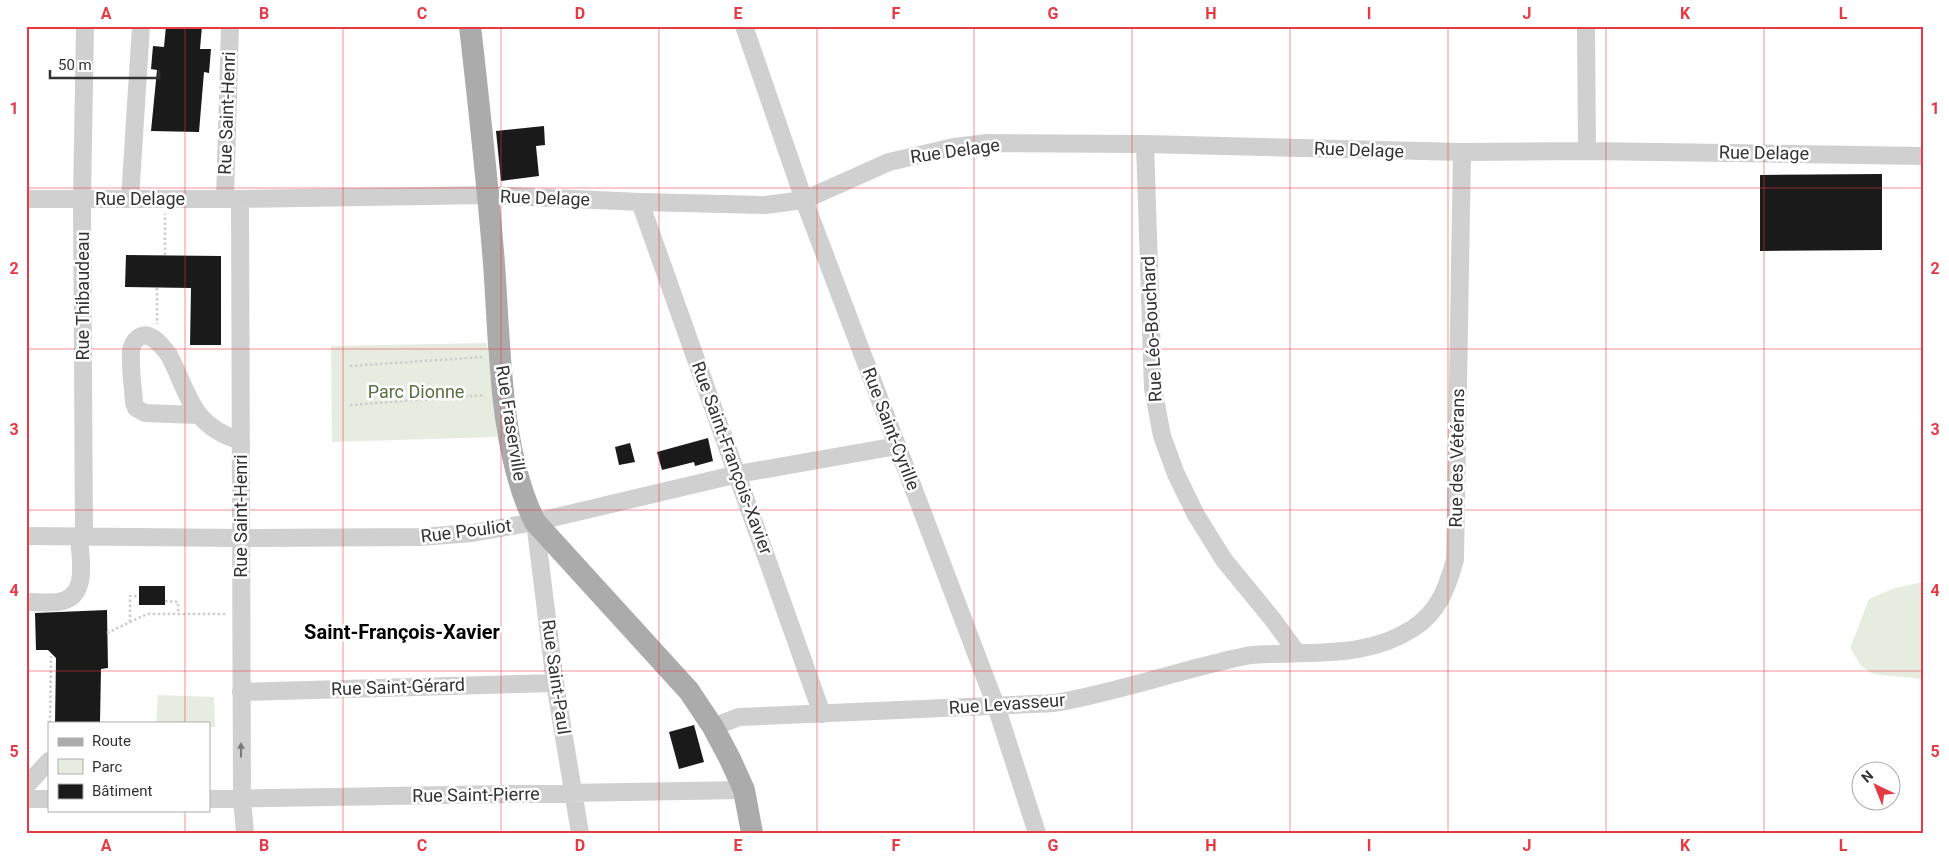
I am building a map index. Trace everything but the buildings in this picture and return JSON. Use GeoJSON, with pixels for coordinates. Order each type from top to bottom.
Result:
{"type":"FeatureCollection","features":[{"type":"Feature","properties":{"kind":"main road","name":"Rue Fraserville"},"geometry":{"type":"LineString","coordinates":[[470,26],[488,195],[504,394],[510,441],[521,490],[535,522],[689,691],[713,727],[744,790],[752,833]]}},
{"type":"Feature","properties":{"kind":"street","name":"Rue Thibaudeau"},"geometry":{"type":"LineString","coordinates":[[26,602],[58,602],[69,598],[77,591],[80,580],[82,536],[82,200],[85,26]]}},
{"type":"Feature","properties":{"kind":"street"},"geometry":{"type":"LineString","coordinates":[[130,199],[141,26]]}},
{"type":"Feature","properties":{"kind":"street","name":"Rue Saint-Henri"},"geometry":{"type":"LineString","coordinates":[[230,26],[232,199],[241,440],[242,799],[245,833]]}},
{"type":"Feature","properties":{"kind":"street","name":"Rue Saint-Cyrille"},"geometry":{"type":"LineString","coordinates":[[744,26],[804,200],[996,706],[1037,833]]}},
{"type":"Feature","properties":{"kind":"street"},"geometry":{"type":"LineString","coordinates":[[1586,26],[1587,151]]}},
{"type":"Feature","properties":{"kind":"street","name":"Rue Delage"},"geometry":{"type":"LineString","coordinates":[[26,199],[232,199],[488,195],[640,202],[766,205],[804,200],[889,162],[954,147],[987,143],[1145,144],[1462,152],[1587,151],[1923,156]]}},
{"type":"Feature","properties":{"kind":"street","name":"Rue Léo-Bouchard"},"geometry":{"type":"LineString","coordinates":[[1145,144],[1152,388],[1162,436],[1176,474],[1196,515],[1224,560],[1274,621],[1297,653]]}},
{"type":"Feature","properties":{"kind":"street","name":"Rue des Vétérans"},"geometry":{"type":"LineString","coordinates":[[1297,653],[1352,651],[1387,641],[1413,628],[1431,612],[1446,591],[1455,560],[1462,152]]}},
{"type":"Feature","properties":{"kind":"street","name":"Rue Saint-François-Xavier"},"geometry":{"type":"LineString","coordinates":[[640,202],[822,714]]}},
{"type":"Feature","properties":{"kind":"street"},"geometry":{"type":"LineString","coordinates":[[198,415],[145,413],[136,408],[134,403],[132,347],[139,337],[150,336],[169,355],[198,415],[217,432],[241,440]]}},
{"type":"Feature","properties":{"kind":"street","name":"Rue Pouliot"},"geometry":{"type":"LineString","coordinates":[[26,536],[421,537],[472,533],[535,522],[738,474],[897,446]]}},
{"type":"Feature","properties":{"kind":"street","name":"Rue Saint-Paul"},"geometry":{"type":"LineString","coordinates":[[535,522],[556,683],[580,833]]}},
{"type":"Feature","properties":{"kind":"street","name":"Rue Levasseur"},"geometry":{"type":"LineString","coordinates":[[713,727],[739,717],[1055,703],[1093,697],[1198,667],[1249,655],[1297,653]]}},
{"type":"Feature","properties":{"kind":"street","name":"Rue Saint-Gérard"},"geometry":{"type":"LineString","coordinates":[[241,692],[556,683]]}},
{"type":"Feature","properties":{"kind":"street"},"geometry":{"type":"LineString","coordinates":[[26,786],[48,762]]}},
{"type":"Feature","properties":{"kind":"street","name":"Rue Saint-Pierre"},"geometry":{"type":"LineString","coordinates":[[210,799],[744,790]]}},
{"type":"Feature","properties":{"kind":"street"},"geometry":{"type":"LineString","coordinates":[[26,799],[48,799]]}},
{"type":"Feature","properties":{"kind":"path"},"geometry":{"type":"LineString","coordinates":[[165,199],[165,255]]}},
{"type":"Feature","properties":{"kind":"path"},"geometry":{"type":"LineString","coordinates":[[157,288],[157,342]]}},
{"type":"Feature","properties":{"kind":"path"},"geometry":{"type":"LineString","coordinates":[[350,366],[501,356]]}},
{"type":"Feature","properties":{"kind":"path"},"geometry":{"type":"LineString","coordinates":[[350,405],[504,394]]}},
{"type":"Feature","properties":{"kind":"path"},"geometry":{"type":"LineString","coordinates":[[130,622],[130,596],[139,596]]}},
{"type":"Feature","properties":{"kind":"path"},"geometry":{"type":"LineString","coordinates":[[165,601],[178,602],[178,614]]}},
{"type":"Feature","properties":{"kind":"path"},"geometry":{"type":"LineString","coordinates":[[107,633],[147,614],[241,614]]}},
{"type":"Feature","properties":{"kind":"path"},"geometry":{"type":"LineString","coordinates":[[50,722],[51,656]]}},
{"type":"Feature","properties":{"kind":"green space","name":"Parc Dionne"},"geometry":{"type":"Polygon","coordinates":[[[487,343],[497,437],[332,442],[331,346],[487,343]]]}},
{"type":"Feature","properties":{"kind":"green space"},"geometry":{"type":"Polygon","coordinates":[[[1923,582],[1923,679],[1873,674],[1861,666],[1850,648],[1869,599],[1895,588],[1923,582]]]}},
{"type":"Feature","properties":{"kind":"green space"},"geometry":{"type":"Polygon","coordinates":[[[158,695],[214,697],[215,727],[210,727],[210,722],[156,722],[158,695]]]}},
{"type":"Feature","properties":{"kind":"district","name":"Saint-François-Xavier"},"geometry":{"type":"Point","coordinates":[402,632]}}]}
